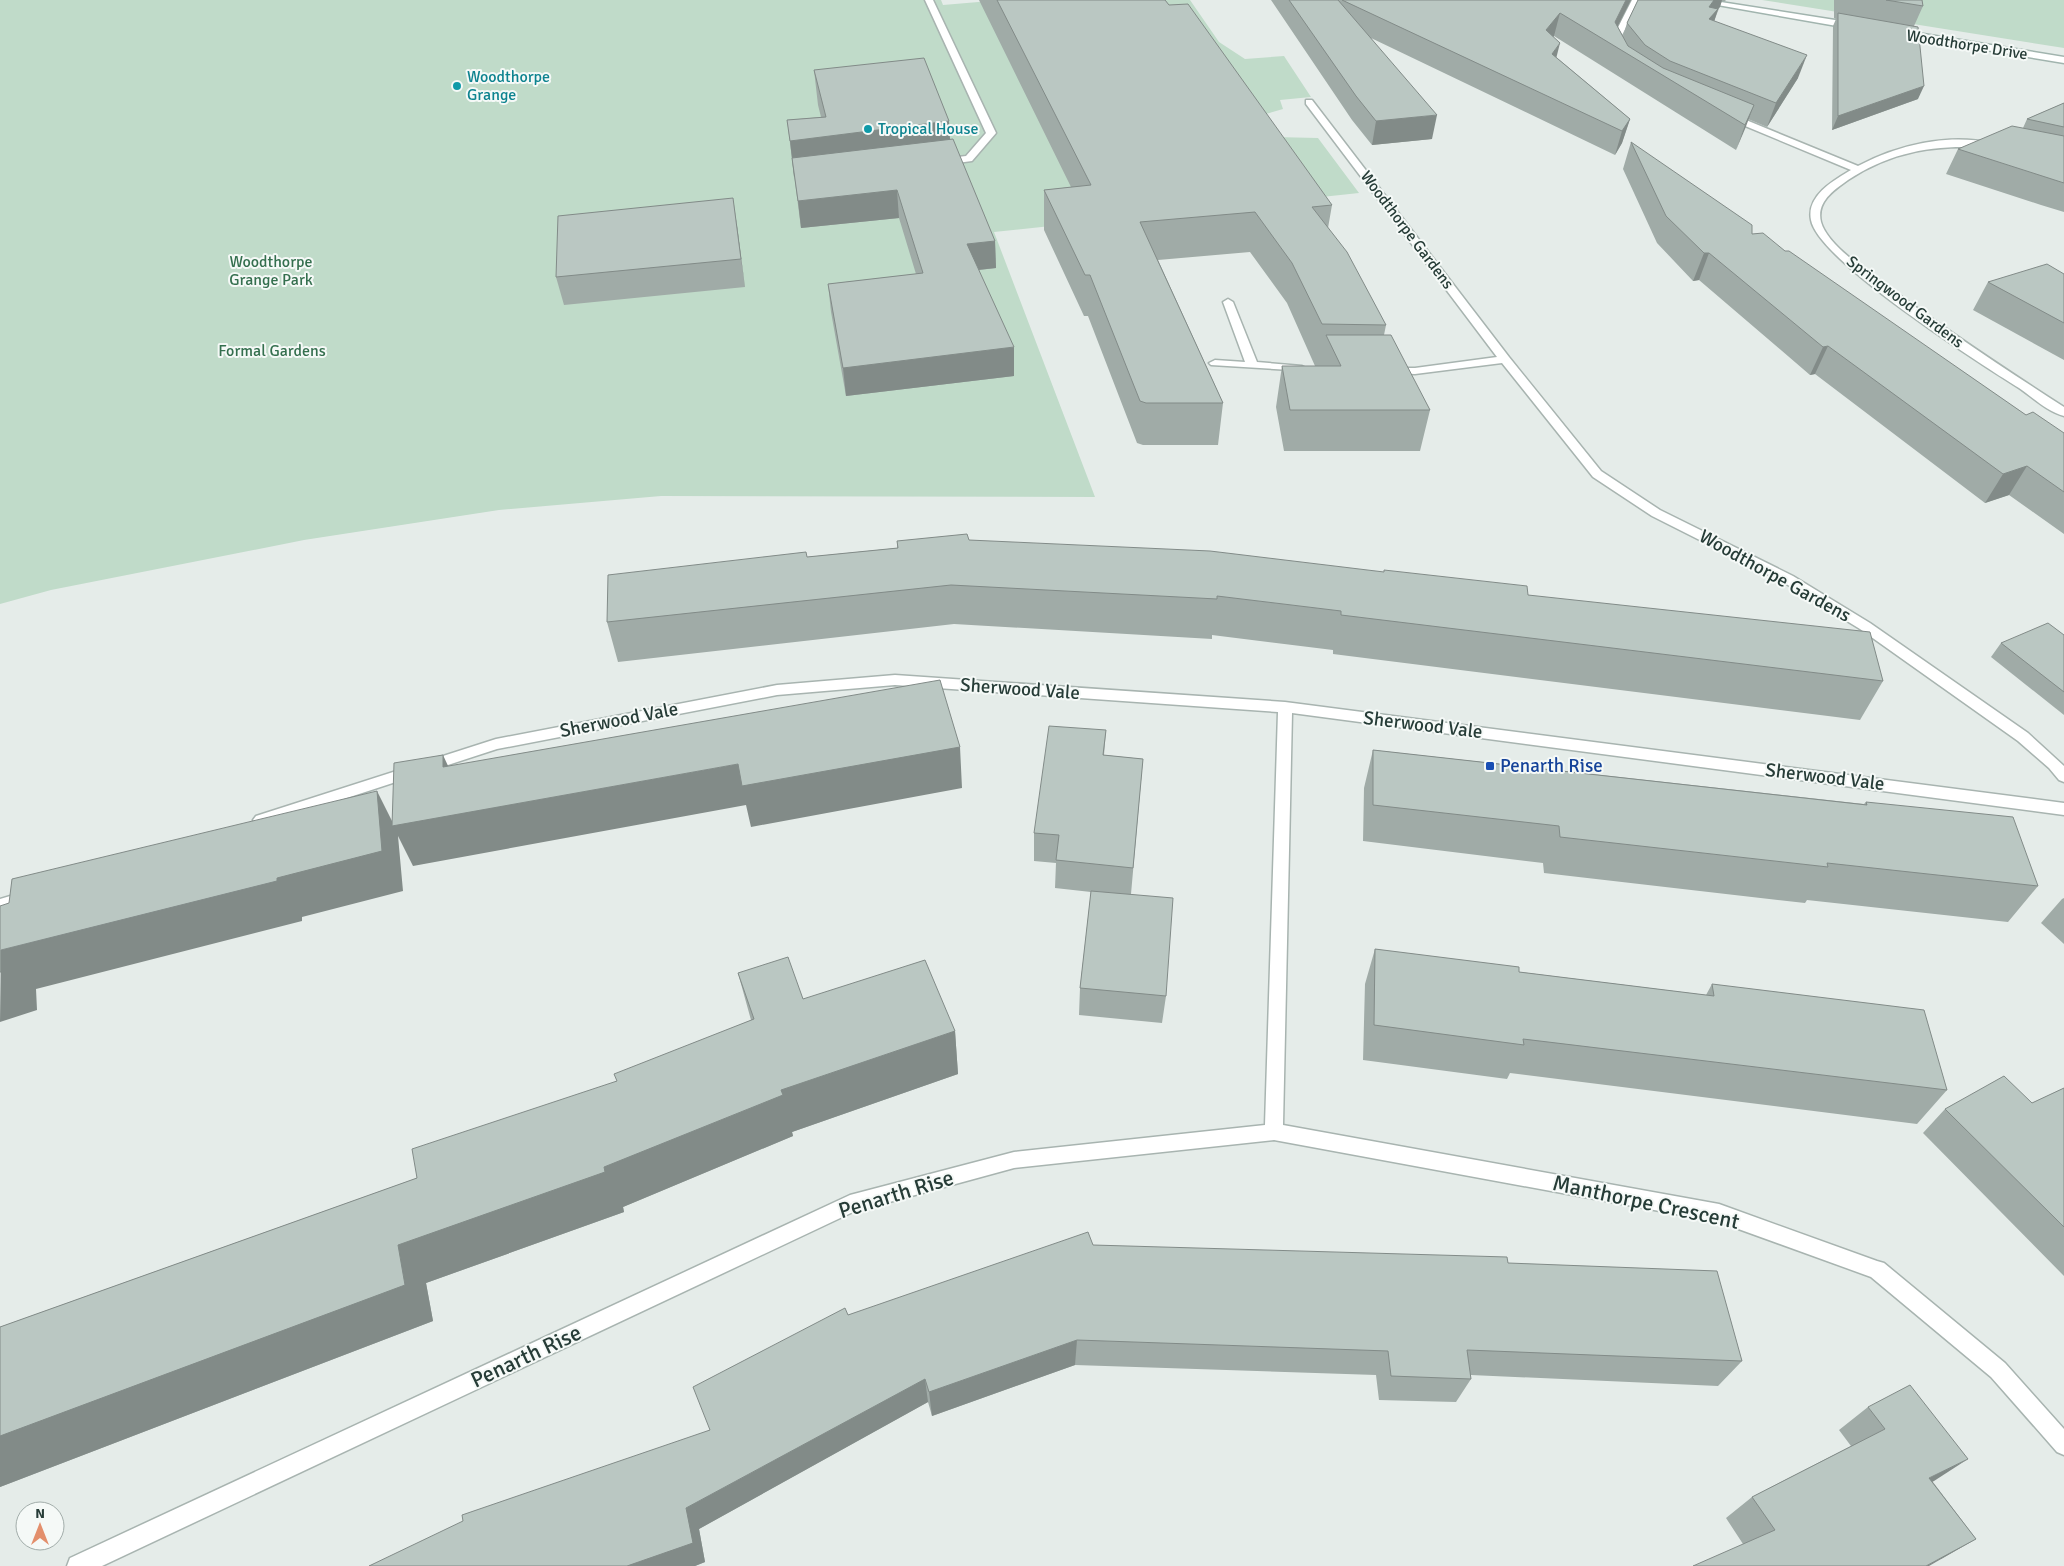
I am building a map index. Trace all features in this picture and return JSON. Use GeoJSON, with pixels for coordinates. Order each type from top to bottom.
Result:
{"type":"FeatureCollection","features":[{"type":"Feature","properties":{"kind":"street"},"geometry":{"type":"LineString","coordinates":[[930,0],[991,133],[969,159],[930,164]]}},
{"type":"Feature","properties":{"kind":"street"},"geometry":{"type":"LineString","coordinates":[[1622,60],[1614,46],[1636,0]]}},
{"type":"Feature","properties":{"kind":"street"},"geometry":{"type":"LineString","coordinates":[[1693,0],[1867,28]]}},
{"type":"Feature","properties":{"kind":"street","name":"Woodthorpe Drive"},"geometry":{"type":"LineString","coordinates":[[1887,32],[2064,60]]}},
{"type":"Feature","properties":{"kind":"street","name":"Woodthorpe Gardens"},"geometry":{"type":"LineString","coordinates":[[1309,102],[1506,359],[1597,474],[1656,513],[1788,579],[1864,626],[2023,737],[2054,764],[2064,776]]}},
{"type":"Feature","properties":{"kind":"street"},"geometry":{"type":"LineString","coordinates":[[1724,114],[1859,170]]}},
{"type":"Feature","properties":{"kind":"street","name":"Springwood Gardens"},"geometry":{"type":"LineString","coordinates":[[2000,146],[1947,143],[1918,145],[1892,154],[1859,170],[1833,186],[1818,202],[1816,222],[1823,234],[1846,258],[1928,323],[2064,412]]}},
{"type":"Feature","properties":{"kind":"street"},"geometry":{"type":"LineString","coordinates":[[1228,302],[1252,365]]}},
{"type":"Feature","properties":{"kind":"street"},"geometry":{"type":"LineString","coordinates":[[1376,371],[1415,371],[1506,359]]}},
{"type":"Feature","properties":{"kind":"street"},"geometry":{"type":"LineString","coordinates":[[1215,363],[1317,370]]}},
{"type":"Feature","properties":{"kind":"street","name":"Sherwood Vale"},"geometry":{"type":"LineString","coordinates":[[243,826],[496,744],[777,690],[895,680],[1285,707],[2064,810]]}},
{"type":"Feature","properties":{"kind":"street"},"geometry":{"type":"LineString","coordinates":[[1274,1132],[1285,707]]}},
{"type":"Feature","properties":{"kind":"street"},"geometry":{"type":"LineString","coordinates":[[0,905],[37,893]]}},
{"type":"Feature","properties":{"kind":"street","name":"Manthorpe Crescent"},"geometry":{"type":"LineString","coordinates":[[1274,1132],[1719,1213],[1877,1270],[1998,1370],[2064,1445]]}},
{"type":"Feature","properties":{"kind":"street","name":"Penarth Rise"},"geometry":{"type":"LineString","coordinates":[[78,1566],[850,1204],[1014,1160],[1274,1132]]}},
{"type":"Feature","properties":{"kind":"green space","name":"Woodthorpe Grange Park"},"geometry":{"type":"Polygon","coordinates":[[[0,0],[941,0],[943,5],[1002,0],[1190,0],[1219,42],[1245,59],[1284,56],[1311,97],[1280,100],[1283,109],[1259,116],[1274,137],[1318,138],[1359,193],[994,232],[1095,497],[661,496],[499,510],[304,540],[51,590],[0,604],[0,0]]]}},
{"type":"Feature","properties":{"kind":"green space"},"geometry":{"type":"Polygon","coordinates":[[[1762,0],[2064,0],[2064,48],[1762,0]]]}},
{"type":"Feature","properties":{"kind":"building"},"geometry":{"type":"Polygon","coordinates":[[[997,0],[1165,0],[1169,5],[1188,4],[1332,205],[1312,207],[1347,252],[1386,325],[1322,324],[1292,263],[1255,212],[1140,222],[1223,403],[1146,403],[1140,401],[1090,275],[1085,275],[1044,190],[1091,185],[997,0]]]}},
{"type":"Feature","properties":{"kind":"building"},"geometry":{"type":"Polygon","coordinates":[[[1289,0],[1338,0],[1437,115],[1376,121],[1356,96],[1289,0]]]}},
{"type":"Feature","properties":{"kind":"building"},"geometry":{"type":"Polygon","coordinates":[[[1342,0],[1626,0],[1615,22],[1628,46],[1663,68],[1754,105],[1745,125],[1560,13],[1546,30],[1560,43],[1552,54],[1630,119],[1622,131],[1342,0]]]}},
{"type":"Feature","properties":{"kind":"building"},"geometry":{"type":"Polygon","coordinates":[[[1638,0],[1714,0],[1709,7],[1718,9],[1709,19],[1807,55],[1776,103],[1670,61],[1645,45],[1627,23],[1638,0]]]}},
{"type":"Feature","properties":{"kind":"building"},"geometry":{"type":"Polygon","coordinates":[[[1886,0],[1922,0],[1923,6],[1886,0]]]}},
{"type":"Feature","properties":{"kind":"building"},"geometry":{"type":"Polygon","coordinates":[[[1838,13],[1918,27],[1924,86],[1838,116],[1838,13]]]}},
{"type":"Feature","properties":{"kind":"building"},"geometry":{"type":"Polygon","coordinates":[[[924,58],[949,121],[790,141],[787,120],[826,117],[814,70],[924,58]]]}},
{"type":"Feature","properties":{"kind":"building"},"geometry":{"type":"Polygon","coordinates":[[[2064,103],[2064,127],[2027,119],[2064,103]]]}},
{"type":"Feature","properties":{"kind":"building"},"geometry":{"type":"Polygon","coordinates":[[[2012,126],[2064,136],[2064,183],[1958,149],[2012,126]]]}},
{"type":"Feature","properties":{"kind":"building"},"geometry":{"type":"Polygon","coordinates":[[[953,139],[995,241],[967,244],[1014,347],[843,368],[828,284],[923,273],[897,190],[798,201],[792,158],[953,139]]]}},
{"type":"Feature","properties":{"kind":"building"},"geometry":{"type":"Polygon","coordinates":[[[1631,142],[1752,225],[1752,234],[1763,233],[1785,251],[1789,251],[2026,415],[2033,412],[2064,433],[2064,492],[2027,466],[2003,474],[1828,346],[1823,347],[1709,253],[1704,253],[1666,216],[1631,142]]]}},
{"type":"Feature","properties":{"kind":"building"},"geometry":{"type":"Polygon","coordinates":[[[733,198],[741,259],[556,277],[558,216],[733,198]]]}},
{"type":"Feature","properties":{"kind":"building"},"geometry":{"type":"Polygon","coordinates":[[[2047,264],[2064,274],[2064,323],[1988,282],[2047,264]]]}},
{"type":"Feature","properties":{"kind":"building"},"geometry":{"type":"Polygon","coordinates":[[[1326,335],[1391,335],[1430,410],[1290,410],[1282,366],[1341,366],[1326,335]]]}},
{"type":"Feature","properties":{"kind":"building"},"geometry":{"type":"Polygon","coordinates":[[[967,534],[969,540],[1210,551],[1384,572],[1384,570],[1527,586],[1528,595],[1870,632],[1883,681],[1341,615],[1341,611],[1217,596],[1217,599],[951,585],[607,622],[608,575],[806,552],[807,557],[898,548],[897,541],[967,534]]]}},
{"type":"Feature","properties":{"kind":"building"},"geometry":{"type":"Polygon","coordinates":[[[2048,623],[2064,635],[2064,692],[2001,643],[2048,623]]]}},
{"type":"Feature","properties":{"kind":"building"},"geometry":{"type":"Polygon","coordinates":[[[940,680],[960,747],[742,786],[738,764],[392,826],[394,763],[443,755],[443,767],[940,680]]]}},
{"type":"Feature","properties":{"kind":"building"},"geometry":{"type":"Polygon","coordinates":[[[1049,726],[1106,730],[1103,755],[1143,759],[1133,868],[1056,860],[1059,835],[1034,833],[1049,726]]]}},
{"type":"Feature","properties":{"kind":"building"},"geometry":{"type":"Polygon","coordinates":[[[1373,750],[1867,805],[1866,802],[2013,817],[2038,886],[1827,863],[1828,867],[1560,837],[1559,826],[1373,805],[1373,750]]]}},
{"type":"Feature","properties":{"kind":"building"},"geometry":{"type":"Polygon","coordinates":[[[377,791],[382,851],[277,878],[277,881],[1,950],[0,972],[0,906],[9,903],[12,879],[377,791]]]}},
{"type":"Feature","properties":{"kind":"building"},"geometry":{"type":"Polygon","coordinates":[[[1091,891],[1173,898],[1166,996],[1080,988],[1091,891]]]}},
{"type":"Feature","properties":{"kind":"building"},"geometry":{"type":"Polygon","coordinates":[[[1375,949],[1519,967],[1519,972],[1714,996],[1712,984],[1924,1010],[1947,1090],[1523,1039],[1524,1045],[1374,1025],[1375,949]]]}},
{"type":"Feature","properties":{"kind":"building"},"geometry":{"type":"Polygon","coordinates":[[[788,957],[803,999],[925,960],[955,1031],[781,1090],[783,1095],[604,1167],[605,1172],[398,1245],[405,1285],[0,1436],[0,1327],[417,1178],[412,1149],[617,1081],[614,1074],[754,1019],[738,973],[788,957]]]}},
{"type":"Feature","properties":{"kind":"building"},"geometry":{"type":"Polygon","coordinates":[[[2004,1076],[2032,1103],[2064,1088],[2064,1227],[1945,1109],[2004,1076]]]}},
{"type":"Feature","properties":{"kind":"building"},"geometry":{"type":"Polygon","coordinates":[[[1088,1232],[1093,1245],[1507,1257],[1508,1263],[1717,1271],[1742,1361],[1467,1350],[1471,1379],[1391,1376],[1388,1351],[1077,1340],[929,1392],[925,1379],[686,1508],[693,1543],[627,1566],[369,1566],[463,1521],[462,1515],[710,1430],[693,1387],[845,1308],[848,1315],[1088,1232]]]}},
{"type":"Feature","properties":{"kind":"building"},"geometry":{"type":"Polygon","coordinates":[[[1910,1385],[1968,1459],[1929,1478],[1976,1539],[1926,1566],[1693,1566],[1775,1530],[1752,1497],[1885,1429],[1868,1407],[1910,1385]]]}},
{"type":"Feature","properties":{"kind":"place","name":"Woodthorpe Grange"},"geometry":{"type":"Point","coordinates":[457,86]}},
{"type":"Feature","properties":{"kind":"place","name":"Tropical House"},"geometry":{"type":"Point","coordinates":[868,129]}},
{"type":"Feature","properties":{"kind":"place","name":"Penarth Rise"},"geometry":{"type":"Point","coordinates":[1490,766]}},
{"type":"Feature","properties":{"kind":"park label","name":"Formal Gardens"},"geometry":{"type":"Point","coordinates":[272,351]}}]}
